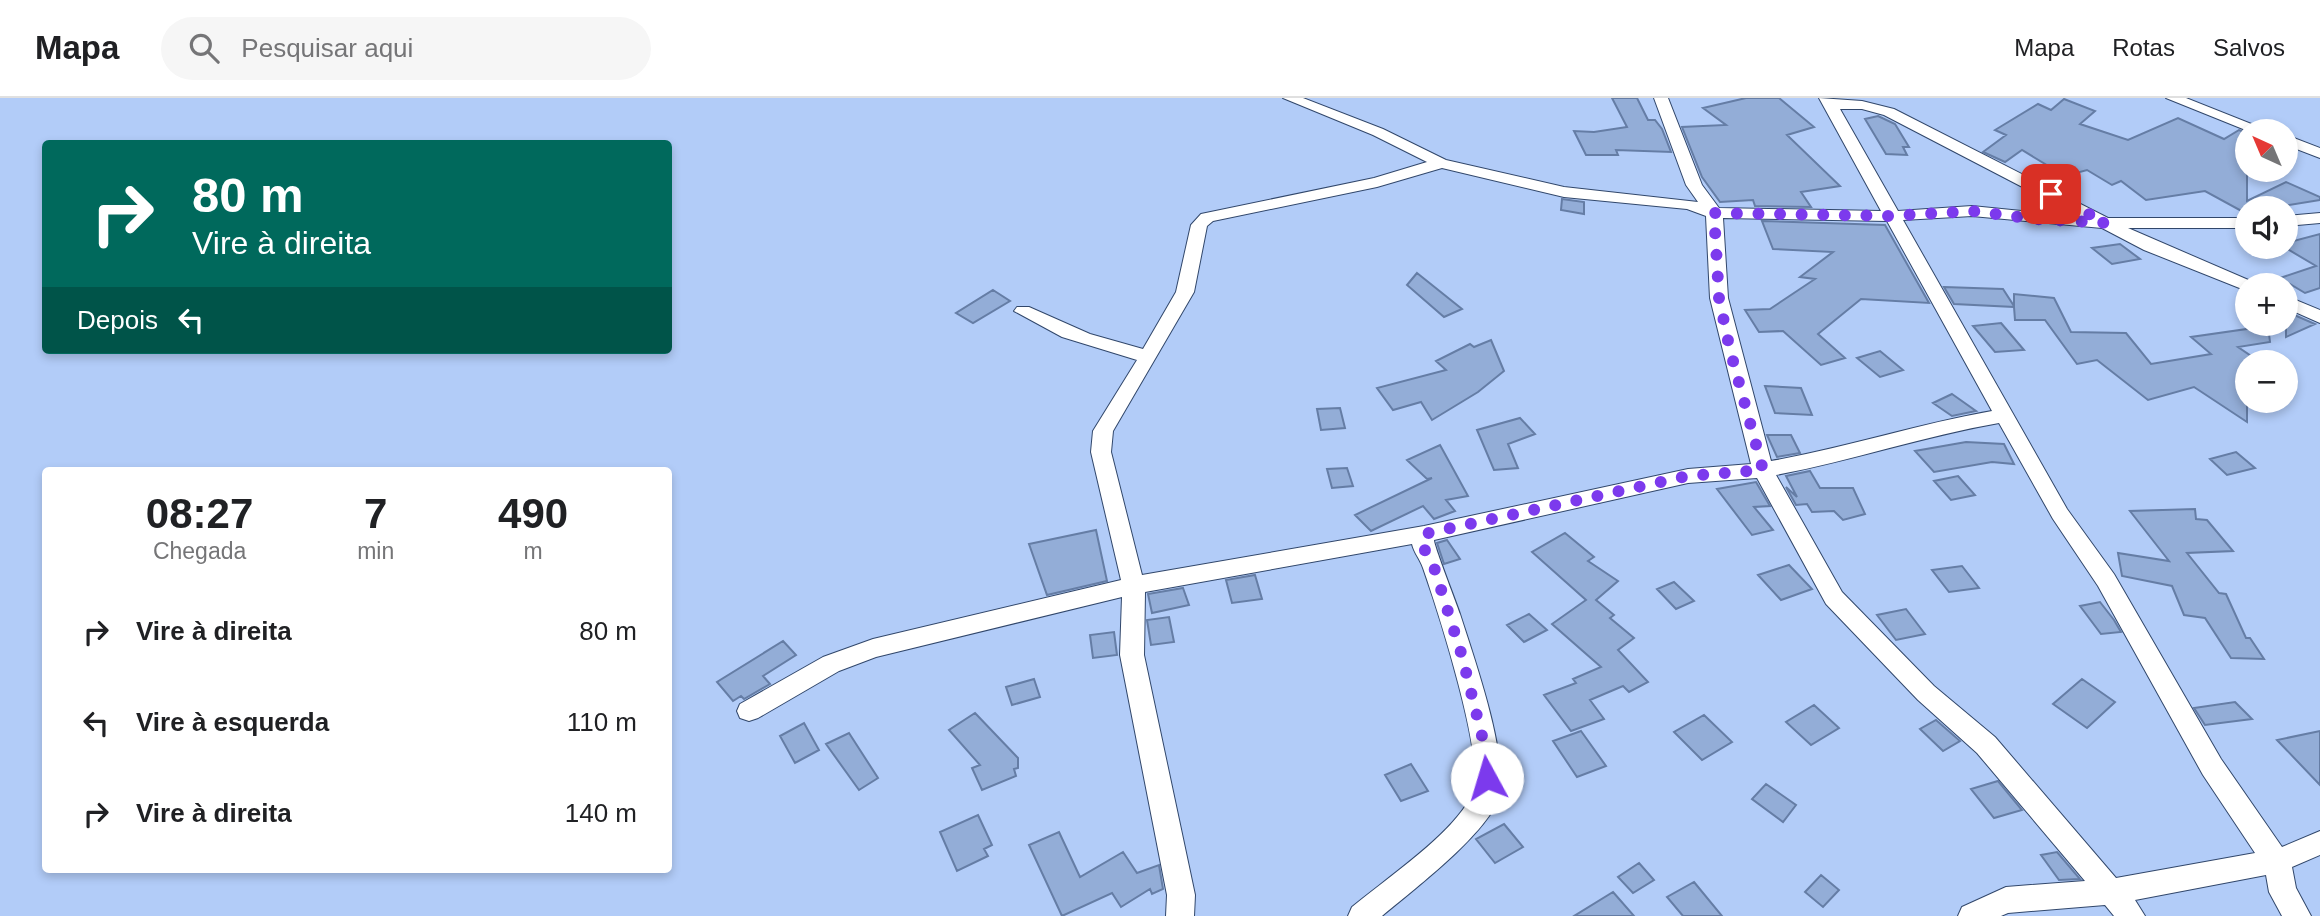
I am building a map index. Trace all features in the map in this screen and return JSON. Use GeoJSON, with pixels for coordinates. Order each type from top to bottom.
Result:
{"type":"FeatureCollection","features":[{"type":"Feature","properties":{"kind":"street"},"geometry":{"type":"LineString","coordinates":[[1290,98],[1378,132],[1441,163],[1564,192],[1689,204],[1714,213],[1891,216],[1972,211],[2036,219],[2106,223],[2235,223]]}},
{"type":"Feature","properties":{"kind":"street"},"geometry":{"type":"LineString","coordinates":[[1661,98],[1695,185],[1714,213],[1719,298],[1730,350],[1763,470],[1834,598],[1926,693],[1986,745],[2131,916]]}},
{"type":"Feature","properties":{"kind":"street"},"geometry":{"type":"LineString","coordinates":[[2174,98],[2235,121]]}},
{"type":"Feature","properties":{"kind":"street"},"geometry":{"type":"LineString","coordinates":[[1829,102],[1891,216],[2007,415],[2060,514],[2106,580],[2212,767],[2251,828],[2277,861],[2283,892],[2297,916]]}},
{"type":"Feature","properties":{"kind":"street"},"geometry":{"type":"LineString","coordinates":[[1829,102],[1878,107],[2150,246],[2235,281]]}},
{"type":"Feature","properties":{"kind":"street"},"geometry":{"type":"LineString","coordinates":[[2298,145],[2320,153]]}},
{"type":"Feature","properties":{"kind":"street"},"geometry":{"type":"LineString","coordinates":[[1180,916],[1181,895],[1132,655],[1134,586],[1101,452],[1103,431],[1185,292],[1199,225],[1207,217],[1377,182],[1441,163]]}},
{"type":"Feature","properties":{"kind":"street"},"geometry":{"type":"LineString","coordinates":[[2298,220],[2320,218]]}},
{"type":"Feature","properties":{"kind":"street"},"geometry":{"type":"LineString","coordinates":[[2298,307],[2320,317]]}},
{"type":"Feature","properties":{"kind":"street"},"geometry":{"type":"LineString","coordinates":[[1023,311],[1068,335],[1097,346],[1147,356]]}},
{"type":"Feature","properties":{"kind":"street"},"geometry":{"type":"LineString","coordinates":[[749,711],[831,664],[873,648],[1170,577],[1424,534],[1688,476],[1763,470],[1813,461],[1933,428],[2007,415]]}},
{"type":"Feature","properties":{"kind":"street"},"geometry":{"type":"LineString","coordinates":[[1362,916],[1450,842],[1486,797],[1488,760],[1462,656],[1433,564],[1423,547],[1424,534]]}},
{"type":"Feature","properties":{"kind":"street"},"geometry":{"type":"LineString","coordinates":[[1972,916],[2006,900],[2112,892],[2277,861],[2320,843]]}},
{"type":"Feature","properties":{"kind":"building"},"geometry":{"type":"Polygon","coordinates":[[[1612,98],[1637,98],[1648,120],[1655,120],[1662,129],[1671,152],[1616,150],[1618,155],[1586,155],[1574,131],[1594,132],[1627,127],[1612,98]]]}},
{"type":"Feature","properties":{"kind":"building"},"geometry":{"type":"Polygon","coordinates":[[[1746,98],[1779,98],[1814,127],[1787,135],[1840,186],[1801,192],[1811,207],[1755,206],[1753,200],[1720,202],[1702,177],[1682,127],[1726,125],[1703,108],[1746,98]]]}},
{"type":"Feature","properties":{"kind":"building"},"geometry":{"type":"Polygon","coordinates":[[[2064,99],[2095,111],[2080,124],[2128,140],[2178,118],[2224,139],[2235,132],[2235,182],[2247,182],[2247,196],[2235,196],[2235,207],[2205,191],[2146,200],[2121,181],[2112,185],[2087,170],[2065,176],[2022,150],[2005,162],[1983,152],[2006,135],[1995,130],[2038,104],[2051,110],[2064,99]]]}},
{"type":"Feature","properties":{"kind":"building"},"geometry":{"type":"Polygon","coordinates":[[[1878,116],[1895,124],[1909,147],[1903,147],[1907,155],[1886,154],[1865,119],[1878,116]]]}},
{"type":"Feature","properties":{"kind":"building"},"geometry":{"type":"Polygon","coordinates":[[[2286,182],[2320,197],[2320,200],[2298,204],[2298,196],[2257,196],[2286,182]]]}},
{"type":"Feature","properties":{"kind":"building"},"geometry":{"type":"Polygon","coordinates":[[[1562,199],[1584,202],[1584,214],[1561,210],[1562,199]]]}},
{"type":"Feature","properties":{"kind":"building"},"geometry":{"type":"Polygon","coordinates":[[[1762,221],[1885,225],[1929,303],[1861,299],[1818,334],[1845,358],[1821,365],[1783,331],[1759,332],[1745,310],[1770,309],[1815,279],[1800,277],[1833,252],[1773,249],[1762,221]]]}},
{"type":"Feature","properties":{"kind":"building"},"geometry":{"type":"Polygon","coordinates":[[[2320,234],[2320,288],[2305,293],[2298,289],[2298,273],[2295,273],[2316,266],[2298,255],[2298,240],[2320,234]]]}},
{"type":"Feature","properties":{"kind":"building"},"geometry":{"type":"Polygon","coordinates":[[[2120,244],[2140,259],[2112,264],[2092,248],[2120,244]]]}},
{"type":"Feature","properties":{"kind":"building"},"geometry":{"type":"Polygon","coordinates":[[[1417,273],[1462,309],[1444,317],[1407,285],[1417,273]]]}},
{"type":"Feature","properties":{"kind":"building"},"geometry":{"type":"Polygon","coordinates":[[[1944,287],[2003,289],[2014,306],[2014,294],[2054,298],[2071,332],[2126,333],[2151,364],[2211,354],[2191,337],[2235,331],[2235,336],[2269,336],[2270,342],[2238,347],[2242,350],[2235,350],[2235,413],[2247,413],[2247,422],[2194,387],[2148,400],[2097,360],[2077,364],[2045,320],[2015,320],[2014,307],[1954,304],[1944,287]]]}},
{"type":"Feature","properties":{"kind":"building"},"geometry":{"type":"Polygon","coordinates":[[[993,290],[1010,301],[973,323],[956,313],[993,290]]]}},
{"type":"Feature","properties":{"kind":"building"},"geometry":{"type":"Polygon","coordinates":[[[2298,317],[2315,324],[2298,332],[2298,317]]]}},
{"type":"Feature","properties":{"kind":"building"},"geometry":{"type":"Polygon","coordinates":[[[2001,323],[2024,350],[1995,352],[1973,326],[2001,323]]]}},
{"type":"Feature","properties":{"kind":"building"},"geometry":{"type":"Polygon","coordinates":[[[1491,340],[1504,371],[1478,392],[1432,420],[1421,402],[1393,410],[1377,388],[1446,370],[1436,361],[1470,344],[1474,347],[1491,340]]]}},
{"type":"Feature","properties":{"kind":"building"},"geometry":{"type":"Polygon","coordinates":[[[1880,351],[1903,370],[1880,377],[1857,358],[1880,351]]]}},
{"type":"Feature","properties":{"kind":"building"},"geometry":{"type":"Polygon","coordinates":[[[1765,386],[1801,388],[1812,415],[1775,413],[1765,386]]]}},
{"type":"Feature","properties":{"kind":"building"},"geometry":{"type":"Polygon","coordinates":[[[1952,394],[1976,411],[1952,416],[1933,403],[1952,394]]]}},
{"type":"Feature","properties":{"kind":"building"},"geometry":{"type":"Polygon","coordinates":[[[1340,408],[1345,428],[1321,430],[1317,409],[1340,408]]]}},
{"type":"Feature","properties":{"kind":"building"},"geometry":{"type":"Polygon","coordinates":[[[1520,418],[1535,434],[1508,444],[1518,468],[1494,470],[1477,430],[1520,418]]]}},
{"type":"Feature","properties":{"kind":"building"},"geometry":{"type":"Polygon","coordinates":[[[1767,435],[1791,435],[1800,453],[1777,457],[1767,435]]]}},
{"type":"Feature","properties":{"kind":"building"},"geometry":{"type":"Polygon","coordinates":[[[1966,442],[2004,444],[2014,464],[1992,462],[1934,472],[1915,451],[1966,442]]]}},
{"type":"Feature","properties":{"kind":"building"},"geometry":{"type":"Polygon","coordinates":[[[1440,445],[1468,496],[1446,500],[1455,511],[1434,519],[1423,506],[1371,531],[1355,515],[1432,478],[1427,479],[1407,460],[1440,445]]]}},
{"type":"Feature","properties":{"kind":"building"},"geometry":{"type":"Polygon","coordinates":[[[2236,452],[2255,468],[2227,475],[2210,459],[2236,452]]]}},
{"type":"Feature","properties":{"kind":"building"},"geometry":{"type":"Polygon","coordinates":[[[1347,468],[1353,486],[1332,488],[1327,469],[1347,468]]]}},
{"type":"Feature","properties":{"kind":"building"},"geometry":{"type":"Polygon","coordinates":[[[1810,471],[1820,488],[1853,488],[1865,514],[1843,520],[1834,511],[1812,512],[1807,504],[1796,505],[1786,487],[1797,497],[1786,476],[1810,471]]]}},
{"type":"Feature","properties":{"kind":"building"},"geometry":{"type":"Polygon","coordinates":[[[1958,476],[1975,495],[1951,500],[1934,481],[1958,476]]]}},
{"type":"Feature","properties":{"kind":"building"},"geometry":{"type":"Polygon","coordinates":[[[1756,482],[1770,506],[1754,507],[1773,530],[1752,535],[1717,489],[1756,482]]]}},
{"type":"Feature","properties":{"kind":"building"},"geometry":{"type":"Polygon","coordinates":[[[2195,509],[2196,519],[2207,520],[2233,551],[2187,553],[2219,593],[2226,594],[2246,638],[2250,638],[2264,659],[2231,658],[2205,618],[2184,615],[2172,586],[2122,576],[2118,553],[2169,561],[2130,511],[2195,509]]]}},
{"type":"Feature","properties":{"kind":"building"},"geometry":{"type":"Polygon","coordinates":[[[1096,530],[1107,581],[1047,595],[1029,544],[1096,530]]]}},
{"type":"Feature","properties":{"kind":"building"},"geometry":{"type":"Polygon","coordinates":[[[1565,533],[1594,557],[1588,561],[1618,581],[1596,600],[1614,615],[1610,618],[1634,638],[1618,650],[1648,682],[1629,692],[1623,686],[1590,700],[1604,719],[1571,731],[1544,695],[1576,683],[1573,679],[1601,667],[1552,624],[1586,600],[1532,552],[1565,533]]]}},
{"type":"Feature","properties":{"kind":"building"},"geometry":{"type":"Polygon","coordinates":[[[1447,540],[1460,559],[1444,564],[1437,543],[1447,540]]]}},
{"type":"Feature","properties":{"kind":"building"},"geometry":{"type":"Polygon","coordinates":[[[1789,565],[1812,589],[1781,600],[1758,575],[1789,565]]]}},
{"type":"Feature","properties":{"kind":"building"},"geometry":{"type":"Polygon","coordinates":[[[1962,566],[1979,588],[1949,592],[1932,570],[1962,566]]]}},
{"type":"Feature","properties":{"kind":"building"},"geometry":{"type":"Polygon","coordinates":[[[1255,575],[1262,599],[1232,603],[1226,580],[1255,575]]]}},
{"type":"Feature","properties":{"kind":"building"},"geometry":{"type":"Polygon","coordinates":[[[1674,582],[1694,601],[1676,609],[1657,589],[1674,582]]]}},
{"type":"Feature","properties":{"kind":"building"},"geometry":{"type":"Polygon","coordinates":[[[1183,588],[1189,605],[1152,613],[1148,594],[1183,588]]]}},
{"type":"Feature","properties":{"kind":"building"},"geometry":{"type":"Polygon","coordinates":[[[2100,602],[2121,632],[2101,634],[2080,606],[2100,602]]]}},
{"type":"Feature","properties":{"kind":"building"},"geometry":{"type":"Polygon","coordinates":[[[1906,609],[1925,634],[1896,640],[1877,615],[1906,609]]]}},
{"type":"Feature","properties":{"kind":"building"},"geometry":{"type":"Polygon","coordinates":[[[1529,614],[1547,630],[1524,642],[1507,625],[1529,614]]]}},
{"type":"Feature","properties":{"kind":"building"},"geometry":{"type":"Polygon","coordinates":[[[1169,617],[1174,642],[1151,645],[1147,620],[1169,617]]]}},
{"type":"Feature","properties":{"kind":"building"},"geometry":{"type":"Polygon","coordinates":[[[1114,632],[1117,655],[1093,658],[1090,635],[1114,632]]]}},
{"type":"Feature","properties":{"kind":"building"},"geometry":{"type":"Polygon","coordinates":[[[783,641],[796,655],[763,676],[770,684],[744,699],[741,696],[733,701],[717,682],[783,641]]]}},
{"type":"Feature","properties":{"kind":"building"},"geometry":{"type":"Polygon","coordinates":[[[1034,679],[1040,697],[1012,705],[1006,687],[1034,679]]]}},
{"type":"Feature","properties":{"kind":"building"},"geometry":{"type":"Polygon","coordinates":[[[2082,679],[2115,702],[2087,728],[2053,704],[2082,679]]]}},
{"type":"Feature","properties":{"kind":"building"},"geometry":{"type":"Polygon","coordinates":[[[2235,702],[2252,719],[2205,725],[2194,708],[2235,702]]]}},
{"type":"Feature","properties":{"kind":"building"},"geometry":{"type":"Polygon","coordinates":[[[1814,705],[1839,728],[1811,745],[1786,722],[1814,705]]]}},
{"type":"Feature","properties":{"kind":"building"},"geometry":{"type":"Polygon","coordinates":[[[975,713],[1018,758],[1018,768],[1014,769],[1016,776],[982,790],[972,768],[980,765],[949,730],[975,713]]]}},
{"type":"Feature","properties":{"kind":"building"},"geometry":{"type":"Polygon","coordinates":[[[1704,715],[1732,742],[1702,760],[1674,732],[1704,715]]]}},
{"type":"Feature","properties":{"kind":"building"},"geometry":{"type":"Polygon","coordinates":[[[1936,720],[1960,741],[1943,751],[1920,729],[1936,720]]]}},
{"type":"Feature","properties":{"kind":"building"},"geometry":{"type":"Polygon","coordinates":[[[804,723],[819,750],[795,763],[780,736],[804,723]]]}},
{"type":"Feature","properties":{"kind":"building"},"geometry":{"type":"Polygon","coordinates":[[[1581,731],[1606,766],[1577,777],[1553,741],[1581,731]]]}},
{"type":"Feature","properties":{"kind":"building"},"geometry":{"type":"Polygon","coordinates":[[[2320,731],[2320,785],[2277,740],[2320,731]]]}},
{"type":"Feature","properties":{"kind":"building"},"geometry":{"type":"Polygon","coordinates":[[[849,733],[878,778],[859,790],[826,744],[849,733]]]}},
{"type":"Feature","properties":{"kind":"building"},"geometry":{"type":"Polygon","coordinates":[[[1411,764],[1428,791],[1401,801],[1385,775],[1411,764]]]}},
{"type":"Feature","properties":{"kind":"building"},"geometry":{"type":"Polygon","coordinates":[[[1998,781],[2022,810],[1994,818],[1971,789],[1998,781]]]}},
{"type":"Feature","properties":{"kind":"building"},"geometry":{"type":"Polygon","coordinates":[[[1766,784],[1796,805],[1783,822],[1752,799],[1766,784]]]}},
{"type":"Feature","properties":{"kind":"building"},"geometry":{"type":"Polygon","coordinates":[[[978,815],[992,845],[984,849],[988,856],[957,871],[940,832],[978,815]]]}},
{"type":"Feature","properties":{"kind":"building"},"geometry":{"type":"Polygon","coordinates":[[[1504,824],[1523,847],[1495,863],[1476,839],[1504,824]]]}},
{"type":"Feature","properties":{"kind":"building"},"geometry":{"type":"Polygon","coordinates":[[[1059,832],[1080,877],[1123,852],[1137,873],[1159,865],[1163,889],[1152,894],[1150,889],[1121,907],[1112,893],[1062,916],[1029,845],[1059,832]]]}},
{"type":"Feature","properties":{"kind":"building"},"geometry":{"type":"Polygon","coordinates":[[[2057,852],[2080,879],[2059,880],[2041,855],[2057,852]]]}},
{"type":"Feature","properties":{"kind":"building"},"geometry":{"type":"Polygon","coordinates":[[[1639,863],[1654,880],[1633,893],[1618,877],[1639,863]]]}},
{"type":"Feature","properties":{"kind":"building"},"geometry":{"type":"Polygon","coordinates":[[[1821,875],[1839,890],[1823,907],[1805,892],[1821,875]]]}},
{"type":"Feature","properties":{"kind":"building"},"geometry":{"type":"Polygon","coordinates":[[[1694,882],[1722,916],[1683,916],[1667,897],[1694,882]]]}},
{"type":"Feature","properties":{"kind":"building"},"geometry":{"type":"Polygon","coordinates":[[[1613,892],[1634,916],[1574,916],[1613,892]]]}},
{"type":"Feature","properties":{"kind":"route"},"geometry":{"type":"LineString","coordinates":[[1487,778],[1488,760],[1462,656],[1433,564],[1423,547],[1424,534],[1688,476],[1763,470],[1730,350],[1719,298],[1714,213],[1891,216],[1972,211],[2000,216],[2106,223],[2051,194]]}}]}
